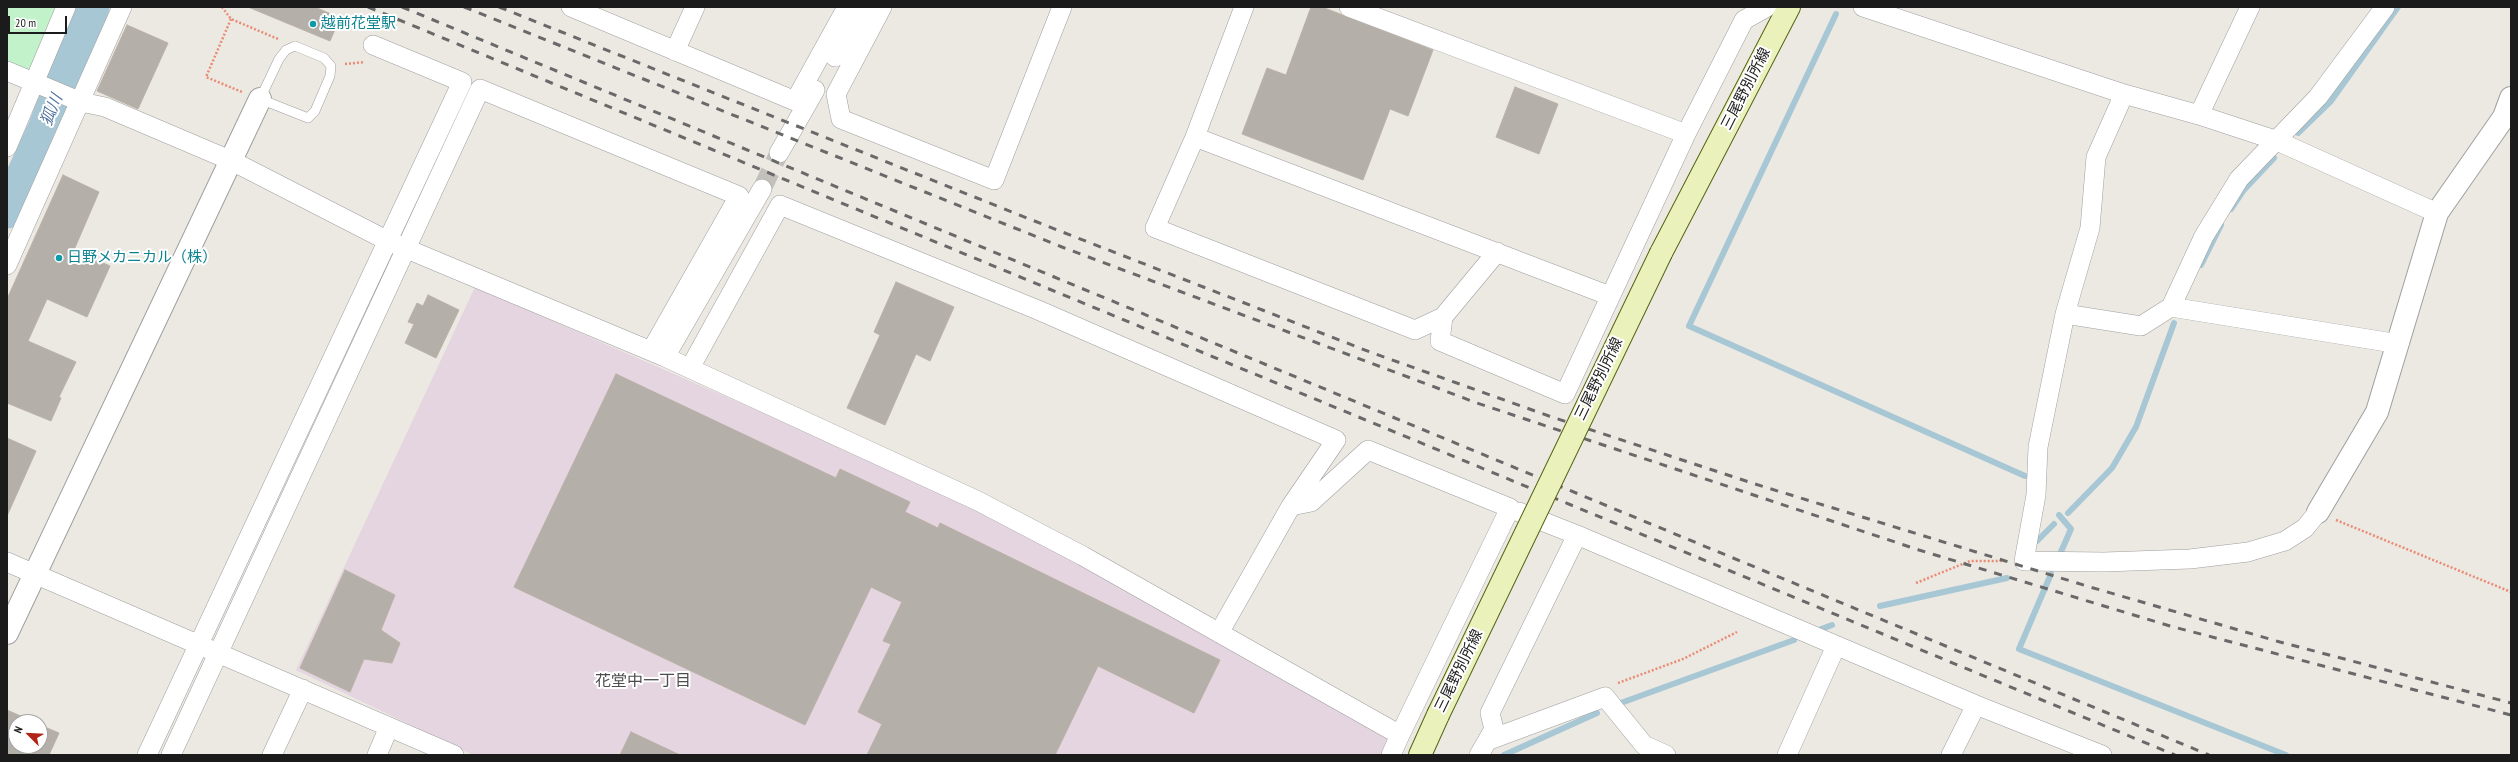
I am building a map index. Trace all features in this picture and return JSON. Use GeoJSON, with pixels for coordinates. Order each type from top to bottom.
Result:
{"type":"FeatureCollection","features":[{"type":"Feature","properties":{"kind":"main road","name":"三尾野別所線"},"geometry":{"type":"LineString","coordinates":[[1420,755],[1661,253],[1789,7]]}},
{"type":"Feature","properties":{"kind":"street"},"geometry":{"type":"LineString","coordinates":[[7,147],[39,84],[66,7]]}},
{"type":"Feature","properties":{"kind":"street"},"geometry":{"type":"LineString","coordinates":[[7,265],[122,7]]}},
{"type":"Feature","properties":{"kind":"street"},"geometry":{"type":"LineString","coordinates":[[571,7],[795,101],[847,7]]}},
{"type":"Feature","properties":{"kind":"street"},"geometry":{"type":"LineString","coordinates":[[675,51],[695,7]]}},
{"type":"Feature","properties":{"kind":"street"},"geometry":{"type":"LineString","coordinates":[[779,153],[863,7]]}},
{"type":"Feature","properties":{"kind":"street"},"geometry":{"type":"LineString","coordinates":[[882,7],[836,94],[841,120],[994,180],[1062,7]]}},
{"type":"Feature","properties":{"kind":"street"},"geometry":{"type":"LineString","coordinates":[[1244,7],[1195,137],[1155,228],[1415,330],[1443,317],[1497,252]]}},
{"type":"Feature","properties":{"kind":"street"},"geometry":{"type":"LineString","coordinates":[[1443,317],[1440,341],[1565,394],[1686,134],[1744,20],[1767,7]]}},
{"type":"Feature","properties":{"kind":"street"},"geometry":{"type":"LineString","coordinates":[[1863,7],[2124,94],[2199,115],[2275,140],[2437,213]]}},
{"type":"Feature","properties":{"kind":"street"},"geometry":{"type":"LineString","coordinates":[[2199,115],[2250,7]]}},
{"type":"Feature","properties":{"kind":"street"},"geometry":{"type":"LineString","coordinates":[[2065,314],[2141,326],[2171,307],[2204,236],[2239,179],[2318,97],[2386,7]]}},
{"type":"Feature","properties":{"kind":"street"},"geometry":{"type":"LineString","coordinates":[[1355,8],[1686,134]]}},
{"type":"Feature","properties":{"kind":"street"},"geometry":{"type":"LineString","coordinates":[[373,45],[739,196],[658,354]]}},
{"type":"Feature","properties":{"kind":"street"},"geometry":{"type":"LineString","coordinates":[[7,71],[79,101],[105,107],[232,162],[388,241],[690,368],[978,501],[1083,556],[1400,735]]}},
{"type":"Feature","properties":{"kind":"street"},"geometry":{"type":"LineString","coordinates":[[147,755],[462,82]]}},
{"type":"Feature","properties":{"kind":"street"},"geometry":{"type":"LineString","coordinates":[[171,755],[480,89]]}},
{"type":"Feature","properties":{"kind":"street"},"geometry":{"type":"LineString","coordinates":[[2124,94],[2096,157],[2090,228],[2065,314],[2038,447],[2036,495],[2024,561],[2104,562],[2190,559],[2248,552],[2285,541],[2305,528],[2318,512],[2378,412],[2437,213],[2504,117],[2511,98]]}},
{"type":"Feature","properties":{"kind":"street"},"geometry":{"type":"LineString","coordinates":[[7,633],[232,162],[260,99]]}},
{"type":"Feature","properties":{"kind":"street"},"geometry":{"type":"LineString","coordinates":[[1195,137],[1610,296]]}},
{"type":"Feature","properties":{"kind":"street"},"geometry":{"type":"LineString","coordinates":[[658,354],[762,189]]}},
{"type":"Feature","properties":{"kind":"street"},"geometry":{"type":"LineString","coordinates":[[690,368],[780,204],[1038,310],[1336,440],[1291,506],[1219,633]]}},
{"type":"Feature","properties":{"kind":"street"},"geometry":{"type":"LineString","coordinates":[[2171,307],[2399,344]]}},
{"type":"Feature","properties":{"kind":"street"},"geometry":{"type":"LineString","coordinates":[[1291,506],[1311,502],[1368,450],[1577,535],[1976,705],[2099,754]]}},
{"type":"Feature","properties":{"kind":"street"},"geometry":{"type":"LineString","coordinates":[[1391,755],[1510,508]]}},
{"type":"Feature","properties":{"kind":"street"},"geometry":{"type":"LineString","coordinates":[[1484,747],[1494,729],[1490,713],[1577,535]]}},
{"type":"Feature","properties":{"kind":"street"},"geometry":{"type":"LineString","coordinates":[[7,562],[454,755]]}},
{"type":"Feature","properties":{"kind":"street"},"geometry":{"type":"LineString","coordinates":[[1787,755],[1836,646]]}},
{"type":"Feature","properties":{"kind":"street"},"geometry":{"type":"LineString","coordinates":[[272,755],[302,689]]}},
{"type":"Feature","properties":{"kind":"street"},"geometry":{"type":"LineString","coordinates":[[1484,747],[1605,698],[1644,745],[1666,755]]}},
{"type":"Feature","properties":{"kind":"street"},"geometry":{"type":"LineString","coordinates":[[1951,755],[1976,705]]}},
{"type":"Feature","properties":{"kind":"street"},"geometry":{"type":"LineString","coordinates":[[377,755],[389,727]]}},
{"type":"Feature","properties":{"kind":"lane"},"geometry":{"type":"LineString","coordinates":[[295,46],[324,58],[331,64],[330,76],[315,111],[308,118],[260,99],[279,59],[286,50],[295,46]]}},
{"type":"Feature","properties":{"kind":"path"},"geometry":{"type":"LineString","coordinates":[[222,7],[231,19],[295,46]]}},
{"type":"Feature","properties":{"kind":"path"},"geometry":{"type":"LineString","coordinates":[[231,19],[206,77],[260,99]]}},
{"type":"Feature","properties":{"kind":"path"},"geometry":{"type":"LineString","coordinates":[[331,64],[364,63],[373,45]]}},
{"type":"Feature","properties":{"kind":"path"},"geometry":{"type":"LineString","coordinates":[[2318,512],[2511,592]]}},
{"type":"Feature","properties":{"kind":"path"},"geometry":{"type":"LineString","coordinates":[[1916,583],[1970,561],[2024,561]]}},
{"type":"Feature","properties":{"kind":"path"},"geometry":{"type":"LineString","coordinates":[[1708,648],[1737,632]]}},
{"type":"Feature","properties":{"kind":"shaded area"},"geometry":{"type":"Polygon","coordinates":[[[475,287],[969,503],[1392,737],[1384,755],[473,755],[296,670],[475,287]]]}},
{"type":"Feature","properties":{"kind":"green space"},"geometry":{"type":"Polygon","coordinates":[[[7,7],[57,7],[28,75],[7,66],[7,7]]]}},
{"type":"Feature","properties":{"kind":"building","name":"越前花堂駅"},"geometry":{"type":"Polygon","coordinates":[[[248,7],[315,7],[340,18],[330,41],[248,7]]]}},
{"type":"Feature","properties":{"kind":"building"},"geometry":{"type":"Polygon","coordinates":[[[1311,7],[1322,7],[1433,50],[1408,116],[1390,109],[1363,180],[1242,134],[1267,68],[1286,75],[1311,7]]]}},
{"type":"Feature","properties":{"kind":"building"},"geometry":{"type":"Polygon","coordinates":[[[127,25],[168,43],[138,109],[97,91],[127,25]]]}},
{"type":"Feature","properties":{"kind":"building"},"geometry":{"type":"Polygon","coordinates":[[[1515,87],[1558,104],[1539,154],[1496,137],[1515,87]]]}},
{"type":"Feature","properties":{"kind":"building","name":"日野メカニカル（株）"},"geometry":{"type":"Polygon","coordinates":[[[63,175],[99,192],[74,250],[110,266],[87,317],[47,299],[28,341],[76,362],[59,397],[61,398],[51,421],[7,403],[7,299],[63,175]]]}},
{"type":"Feature","properties":{"kind":"building"},"geometry":{"type":"Polygon","coordinates":[[[896,282],[954,307],[930,361],[916,354],[885,425],[847,408],[880,335],[874,332],[896,282]]]}},
{"type":"Feature","properties":{"kind":"building"},"geometry":{"type":"Polygon","coordinates":[[[428,295],[459,310],[436,358],[405,343],[414,324],[408,322],[417,303],[423,306],[428,295]]]}},
{"type":"Feature","properties":{"kind":"building"},"geometry":{"type":"Polygon","coordinates":[[[616,374],[836,478],[840,469],[910,502],[905,512],[938,528],[940,523],[1220,660],[1194,713],[1098,666],[1055,755],[867,755],[882,724],[858,712],[891,644],[883,641],[902,602],[871,587],[805,725],[514,587],[616,374]]]}},
{"type":"Feature","properties":{"kind":"building"},"geometry":{"type":"Polygon","coordinates":[[[7,438],[36,451],[7,516],[7,438]]]}},
{"type":"Feature","properties":{"kind":"building"},"geometry":{"type":"Polygon","coordinates":[[[345,570],[395,595],[381,630],[400,643],[392,663],[364,659],[350,692],[300,668],[345,570]]]}},
{"type":"Feature","properties":{"kind":"building"},"geometry":{"type":"Polygon","coordinates":[[[7,710],[16,714],[8,714],[8,754],[48,754],[48,728],[59,733],[49,755],[7,755],[7,710]]]}},
{"type":"Feature","properties":{"kind":"building"},"geometry":{"type":"Polygon","coordinates":[[[631,732],[680,755],[620,755],[631,732]]]}},
{"type":"Feature","properties":{"kind":"waterway","name":"狐川"},"geometry":{"type":"LineString","coordinates":[[7,211],[45,129],[92,7]]}},
{"type":"Feature","properties":{"kind":"waterway"},"geometry":{"type":"LineString","coordinates":[[2298,133],[2331,101],[2398,7]]}},
{"type":"Feature","properties":{"kind":"waterway"},"geometry":{"type":"LineString","coordinates":[[1836,14],[1689,326],[2025,476]]}},
{"type":"Feature","properties":{"kind":"waterway"},"geometry":{"type":"LineString","coordinates":[[2231,209],[2243,191],[2274,158]]}},
{"type":"Feature","properties":{"kind":"waterway"},"geometry":{"type":"LineString","coordinates":[[2201,265],[2221,225]]}},
{"type":"Feature","properties":{"kind":"waterway"},"geometry":{"type":"LineString","coordinates":[[2068,513],[2112,468],[2136,427],[2174,323]]}},
{"type":"Feature","properties":{"kind":"waterway"},"geometry":{"type":"LineString","coordinates":[[2059,515],[2071,529],[2060,554]]}},
{"type":"Feature","properties":{"kind":"waterway"},"geometry":{"type":"LineString","coordinates":[[2037,541],[2054,524]]}},
{"type":"Feature","properties":{"kind":"waterway"},"geometry":{"type":"LineString","coordinates":[[2051,574],[2019,649],[2286,755]]}},
{"type":"Feature","properties":{"kind":"waterway"},"geometry":{"type":"LineString","coordinates":[[1880,606],[2007,578]]}},
{"type":"Feature","properties":{"kind":"waterway"},"geometry":{"type":"LineString","coordinates":[[1816,631],[1832,625]]}},
{"type":"Feature","properties":{"kind":"waterway"},"geometry":{"type":"LineString","coordinates":[[1618,704],[1794,640]]}},
{"type":"Feature","properties":{"kind":"waterway"},"geometry":{"type":"LineString","coordinates":[[1504,755],[1597,713]]}},
{"type":"Feature","properties":{"kind":"tunnel"},"geometry":{"type":"LineString","coordinates":[[762,189],[779,153]]}},
{"type":"Feature","properties":{"kind":"railway"},"geometry":{"type":"LineString","coordinates":[[368,7],[2175,755]]}},
{"type":"Feature","properties":{"kind":"railway"},"geometry":{"type":"LineString","coordinates":[[402,7],[2209,755]]}},
{"type":"Feature","properties":{"kind":"railway"},"geometry":{"type":"LineString","coordinates":[[464,7],[1062,247],[1477,403],[1919,550],[2170,626],[2511,715]]}},
{"type":"Feature","properties":{"kind":"railway"},"geometry":{"type":"LineString","coordinates":[[499,7],[1047,226],[1370,352],[1549,416],[1755,484],[2090,587],[2280,642],[2511,703]]}},
{"type":"Feature","properties":{"kind":"place","name":"越前花堂駅"},"geometry":{"type":"Point","coordinates":[313,24]}},
{"type":"Feature","properties":{"kind":"place","name":"日野メカニカル（株）"},"geometry":{"type":"Point","coordinates":[59,258]}},
{"type":"Feature","properties":{"kind":"district","name":"花堂中一丁目"},"geometry":{"type":"Point","coordinates":[643,681]}}]}
